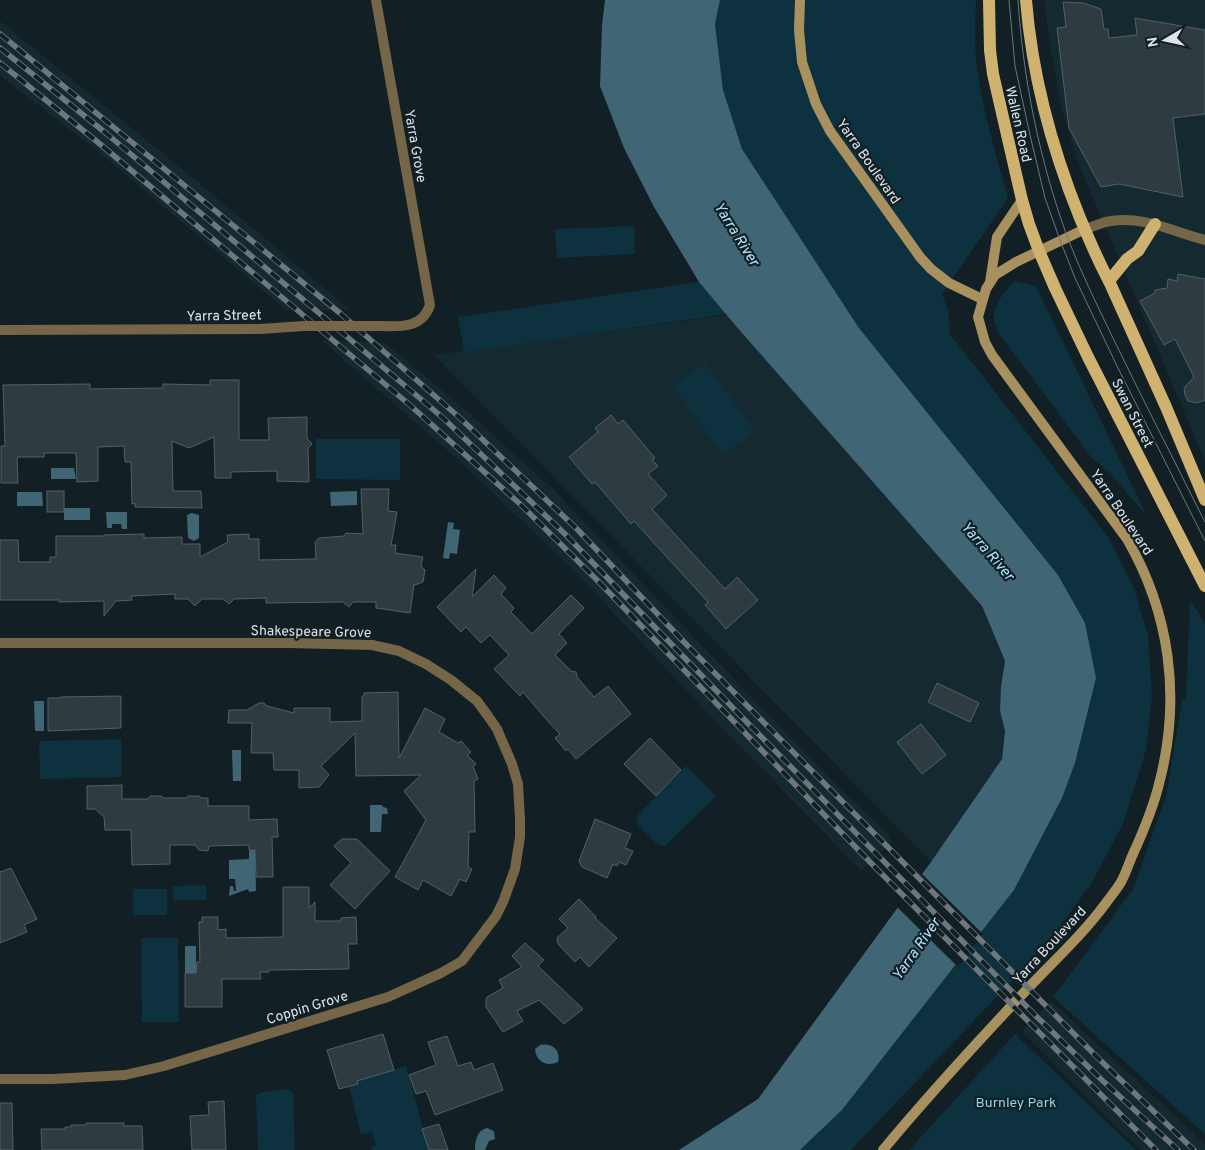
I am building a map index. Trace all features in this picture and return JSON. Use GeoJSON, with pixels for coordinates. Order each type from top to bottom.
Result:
{"type":"FeatureCollection","features":[{"type":"Feature","properties":{"kind":"main road","name":"Yarra Boulevard"},"geometry":{"type":"LineString","coordinates":[[800,0],[799,30],[802,62],[816,104],[830,131],[920,257],[949,283],[982,299]]}},
{"type":"Feature","properties":{"kind":"main road","name":"Wallen Road"},"geometry":{"type":"LineString","coordinates":[[989,0],[992,74],[1022,200],[1039,251]]}},
{"type":"Feature","properties":{"kind":"main road","name":"Wallen Road"},"geometry":{"type":"LineString","coordinates":[[1026,0],[1034,58],[1047,117],[1066,180],[1085,229]]}},
{"type":"Feature","properties":{"kind":"main road"},"geometry":{"type":"LineString","coordinates":[[990,283],[997,237],[1022,200]]}},
{"type":"Feature","properties":{"kind":"main road"},"geometry":{"type":"LineString","coordinates":[[1109,281],[1127,259],[1138,251],[1155,224]]}},
{"type":"Feature","properties":{"kind":"main road","name":"Yarra Boulevard"},"geometry":{"type":"LineString","coordinates":[[884,1150],[971,1048],[1052,962],[1072,944],[1121,882],[1147,822],[1160,780],[1167,744],[1170,693],[1169,670],[1166,640],[1159,610],[1150,584],[1127,539],[992,355],[985,342],[978,317],[982,299],[996,275],[1010,264],[1085,229]]}},
{"type":"Feature","properties":{"kind":"main road"},"geometry":{"type":"LineString","coordinates":[[1085,229],[1205,500]]}},
{"type":"Feature","properties":{"kind":"main road","name":"Swan Street"},"geometry":{"type":"LineString","coordinates":[[1039,251],[1092,366],[1205,586]]}},
{"type":"Feature","properties":{"kind":"street","name":"Yarra Grove"},"geometry":{"type":"LineString","coordinates":[[376,0],[430,297]]}},
{"type":"Feature","properties":{"kind":"street"},"geometry":{"type":"LineString","coordinates":[[1085,229],[1111,221],[1132,221],[1155,224],[1205,240]]}},
{"type":"Feature","properties":{"kind":"street","name":"Yarra Street"},"geometry":{"type":"LineString","coordinates":[[0,330],[260,329],[304,326],[407,326],[416,324],[427,314],[430,297]]}},
{"type":"Feature","properties":{"kind":"street","name":"Shakespeare Grove"},"geometry":{"type":"LineString","coordinates":[[0,643],[289,643],[372,645],[399,651],[426,664],[451,680],[477,701],[488,716],[501,736],[512,764],[518,784],[520,819]]}},
{"type":"Feature","properties":{"kind":"street","name":"Coppin Grove"},"geometry":{"type":"LineString","coordinates":[[0,1079],[126,1076],[388,997],[442,973],[462,961],[499,909],[515,869],[520,837],[520,819]]}},
{"type":"Feature","properties":{"kind":"shaded area"},"geometry":{"type":"Polygon","coordinates":[[[1044,0],[1205,0],[1205,461],[1079,165],[1062,110],[1049,40],[1044,0]]]}},
{"type":"Feature","properties":{"kind":"shaded area"},"geometry":{"type":"Polygon","coordinates":[[[0,21],[197,181],[350,310],[286,310],[94,148],[0,76],[0,21]]]}},
{"type":"Feature","properties":{"kind":"shaded area"},"geometry":{"type":"Polygon","coordinates":[[[727,315],[982,606],[1005,661],[1000,711],[1005,731],[1002,759],[931,862],[434,355],[727,315]]]}},
{"type":"Feature","properties":{"kind":"shaded area"},"geometry":{"type":"Polygon","coordinates":[[[322,341],[384,342],[460,405],[553,489],[834,782],[888,834],[891,843],[861,871],[574,571],[456,458],[322,341]]]}},
{"type":"Feature","properties":{"kind":"shaded area"},"geometry":{"type":"Polygon","coordinates":[[[1051,1001],[1205,1144],[1205,1150],[1141,1150],[1093,1104],[1022,1031],[1051,1001]]]}},
{"type":"Feature","properties":{"kind":"green space"},"geometry":{"type":"Polygon","coordinates":[[[720,0],[976,0],[975,46],[978,74],[987,121],[1008,198],[942,294],[948,310],[950,334],[1108,537],[1134,588],[1148,636],[1152,697],[1146,750],[1123,824],[1091,884],[1048,943],[851,1150],[800,1150],[842,1110],[1014,890],[1062,798],[1075,763],[1096,678],[1058,575],[859,328],[742,149],[723,91],[715,24],[720,0]]]}},
{"type":"Feature","properties":{"kind":"green space"},"geometry":{"type":"Polygon","coordinates":[[[634,226],[635,254],[557,258],[555,229],[634,226]]]}},
{"type":"Feature","properties":{"kind":"green space"},"geometry":{"type":"Polygon","coordinates":[[[1015,281],[1036,286],[1147,516],[1109,472],[1090,456],[999,334],[994,313],[1004,293],[1015,281]]]}},
{"type":"Feature","properties":{"kind":"green space"},"geometry":{"type":"Polygon","coordinates":[[[699,282],[727,314],[464,352],[458,317],[699,282]]]}},
{"type":"Feature","properties":{"kind":"green space"},"geometry":{"type":"Polygon","coordinates":[[[705,363],[755,431],[722,454],[673,386],[705,363]]]}},
{"type":"Feature","properties":{"kind":"green space"},"geometry":{"type":"Polygon","coordinates":[[[316,439],[400,439],[400,480],[316,479],[316,439]]]}},
{"type":"Feature","properties":{"kind":"green space"},"geometry":{"type":"Polygon","coordinates":[[[1190,600],[1205,623],[1205,1134],[1053,997],[1133,889],[1166,796],[1182,700],[1186,698],[1190,600]]]}},
{"type":"Feature","properties":{"kind":"green space"},"geometry":{"type":"Polygon","coordinates":[[[121,739],[122,777],[40,779],[39,741],[121,739]]]}},
{"type":"Feature","properties":{"kind":"green space"},"geometry":{"type":"Polygon","coordinates":[[[686,766],[716,796],[665,846],[658,845],[637,824],[637,816],[686,766]]]}},
{"type":"Feature","properties":{"kind":"green space"},"geometry":{"type":"Polygon","coordinates":[[[206,885],[207,900],[173,900],[173,886],[206,885]]]}},
{"type":"Feature","properties":{"kind":"green space"},"geometry":{"type":"Polygon","coordinates":[[[133,889],[167,889],[167,915],[133,915],[133,889]]]}},
{"type":"Feature","properties":{"kind":"green space"},"geometry":{"type":"Polygon","coordinates":[[[141,938],[178,938],[179,1022],[142,1022],[141,938]]]}},
{"type":"Feature","properties":{"kind":"green space","name":"Burnley Park"},"geometry":{"type":"Polygon","coordinates":[[[1015,1034],[1136,1150],[909,1150],[1015,1034]]]}},
{"type":"Feature","properties":{"kind":"green space"},"geometry":{"type":"Polygon","coordinates":[[[406,1066],[429,1150],[372,1150],[371,1148],[376,1145],[372,1132],[361,1134],[349,1087],[358,1084],[357,1081],[406,1066]]]}},
{"type":"Feature","properties":{"kind":"green space"},"geometry":{"type":"Polygon","coordinates":[[[288,1089],[293,1093],[295,1150],[258,1150],[256,1096],[261,1092],[288,1089]]]}},
{"type":"Feature","properties":{"kind":"water","name":"Yarra River"},"geometry":{"type":"Polygon","coordinates":[[[605,0],[720,0],[715,24],[723,90],[742,149],[859,328],[1058,575],[1085,623],[1096,678],[1075,763],[1062,798],[1014,890],[842,1110],[800,1150],[679,1150],[758,1099],[931,862],[1002,759],[1005,731],[1000,711],[1005,661],[982,606],[699,282],[654,207],[624,148],[600,86],[602,25],[605,0]]]}},
{"type":"Feature","properties":{"kind":"water"},"geometry":{"type":"Polygon","coordinates":[[[51,468],[74,468],[76,479],[51,479],[51,468]]]}},
{"type":"Feature","properties":{"kind":"water"},"geometry":{"type":"Polygon","coordinates":[[[357,491],[357,505],[331,506],[330,492],[357,491]]]}},
{"type":"Feature","properties":{"kind":"water"},"geometry":{"type":"Polygon","coordinates":[[[17,492],[42,492],[43,506],[17,506],[17,492]]]}},
{"type":"Feature","properties":{"kind":"water"},"geometry":{"type":"Polygon","coordinates":[[[64,508],[90,508],[90,520],[64,520],[64,508]]]}},
{"type":"Feature","properties":{"kind":"water"},"geometry":{"type":"Polygon","coordinates":[[[106,512],[127,512],[127,529],[122,529],[121,524],[112,524],[112,528],[107,528],[106,512]]]}},
{"type":"Feature","properties":{"kind":"water"},"geometry":{"type":"Polygon","coordinates":[[[192,513],[199,515],[199,538],[194,541],[188,538],[187,515],[192,513]]]}},
{"type":"Feature","properties":{"kind":"water"},"geometry":{"type":"Polygon","coordinates":[[[448,522],[454,523],[453,529],[460,530],[457,554],[450,553],[449,559],[443,558],[448,522]]]}},
{"type":"Feature","properties":{"kind":"water"},"geometry":{"type":"Polygon","coordinates":[[[34,701],[44,701],[44,731],[35,731],[34,701]]]}},
{"type":"Feature","properties":{"kind":"water"},"geometry":{"type":"Polygon","coordinates":[[[232,750],[241,750],[241,781],[233,781],[232,750]]]}},
{"type":"Feature","properties":{"kind":"water"},"geometry":{"type":"Polygon","coordinates":[[[370,805],[382,805],[387,808],[388,814],[382,814],[381,832],[370,832],[370,805]]]}},
{"type":"Feature","properties":{"kind":"water"},"geometry":{"type":"Polygon","coordinates":[[[249,850],[255,850],[256,891],[249,892],[248,889],[229,896],[230,886],[233,886],[234,891],[236,891],[235,879],[229,879],[229,860],[249,859],[249,850]]]}},
{"type":"Feature","properties":{"kind":"water"},"geometry":{"type":"Polygon","coordinates":[[[185,946],[196,946],[196,973],[185,973],[185,946]]]}},
{"type":"Feature","properties":{"kind":"water"},"geometry":{"type":"Polygon","coordinates":[[[540,1045],[548,1045],[557,1050],[558,1062],[546,1064],[540,1060],[535,1049],[540,1045]]]}},
{"type":"Feature","properties":{"kind":"water"},"geometry":{"type":"Polygon","coordinates":[[[487,1128],[494,1131],[495,1139],[489,1141],[485,1150],[475,1150],[479,1133],[487,1128]]]}},
{"type":"Feature","properties":{"kind":"pier"},"geometry":{"type":"Polygon","coordinates":[[[921,873],[983,934],[958,967],[896,906],[921,873]]]}},
{"type":"Feature","properties":{"kind":"building"},"geometry":{"type":"Polygon","coordinates":[[[1063,2],[1083,3],[1101,9],[1104,29],[1108,29],[1109,38],[1137,35],[1135,18],[1205,30],[1205,114],[1173,118],[1183,197],[1119,184],[1101,187],[1069,128],[1057,28],[1066,27],[1063,2]]]}},
{"type":"Feature","properties":{"kind":"building"},"geometry":{"type":"Polygon","coordinates":[[[1178,274],[1205,279],[1205,400],[1197,403],[1188,401],[1185,395],[1184,388],[1194,377],[1175,339],[1164,345],[1140,301],[1155,293],[1155,290],[1167,288],[1168,279],[1177,281],[1178,274]]]}},
{"type":"Feature","properties":{"kind":"building"},"geometry":{"type":"Polygon","coordinates":[[[210,380],[239,380],[239,440],[269,440],[268,418],[307,417],[307,438],[312,444],[308,448],[309,482],[277,481],[277,471],[231,472],[231,478],[215,478],[214,437],[189,448],[172,441],[173,491],[201,491],[202,508],[135,507],[135,503],[132,504],[131,462],[125,462],[124,446],[98,447],[98,481],[77,482],[76,453],[44,453],[44,457],[17,457],[18,483],[1,483],[1,446],[5,446],[3,385],[90,384],[90,389],[163,388],[163,384],[210,385],[210,380]]]}},
{"type":"Feature","properties":{"kind":"building"},"geometry":{"type":"Polygon","coordinates":[[[611,415],[618,424],[623,420],[655,458],[652,460],[658,466],[648,474],[667,495],[652,509],[725,589],[737,577],[758,600],[726,629],[705,605],[708,602],[634,521],[631,524],[595,482],[592,484],[569,457],[598,432],[595,428],[611,415]]]}},
{"type":"Feature","properties":{"kind":"building"},"geometry":{"type":"Polygon","coordinates":[[[361,489],[389,489],[388,511],[397,512],[391,545],[396,545],[395,553],[423,557],[421,566],[425,570],[423,582],[414,584],[410,613],[376,608],[376,602],[353,602],[349,607],[343,602],[266,603],[266,598],[234,599],[229,604],[223,599],[202,599],[195,606],[188,599],[175,599],[175,594],[131,596],[132,600],[116,601],[104,616],[104,601],[0,600],[0,540],[18,540],[19,562],[50,562],[50,557],[56,557],[56,536],[144,534],[144,538],[182,537],[182,544],[200,544],[200,557],[228,542],[227,535],[249,534],[249,539],[259,539],[259,560],[316,559],[315,542],[319,538],[344,536],[346,533],[363,534],[361,489]]]}},
{"type":"Feature","properties":{"kind":"building"},"geometry":{"type":"Polygon","coordinates":[[[47,491],[64,491],[64,512],[47,512],[47,491]]]}},
{"type":"Feature","properties":{"kind":"building"},"geometry":{"type":"Polygon","coordinates":[[[476,569],[472,597],[494,575],[506,588],[501,594],[514,608],[511,612],[532,634],[571,595],[584,608],[559,634],[567,643],[555,655],[571,671],[576,672],[577,677],[594,697],[608,686],[631,714],[576,759],[555,738],[560,734],[523,692],[520,696],[494,669],[509,655],[490,635],[481,643],[466,627],[461,632],[437,607],[476,569]]]}},
{"type":"Feature","properties":{"kind":"building"},"geometry":{"type":"Polygon","coordinates":[[[937,683],[979,703],[970,722],[928,702],[937,683]]]}},
{"type":"Feature","properties":{"kind":"building"},"geometry":{"type":"Polygon","coordinates":[[[398,692],[399,758],[425,708],[445,719],[439,732],[458,743],[461,741],[471,752],[467,755],[476,764],[473,766],[478,779],[474,781],[475,832],[469,832],[468,867],[472,869],[466,882],[460,879],[451,896],[423,880],[418,890],[395,877],[426,820],[404,791],[421,775],[356,776],[355,733],[321,766],[329,775],[319,787],[299,788],[299,770],[274,770],[273,753],[251,753],[252,723],[228,723],[229,710],[247,710],[259,703],[294,713],[294,708],[330,708],[330,722],[362,721],[362,696],[364,696],[364,693],[398,692]]]}},
{"type":"Feature","properties":{"kind":"building"},"geometry":{"type":"Polygon","coordinates":[[[121,696],[121,728],[48,731],[48,698],[121,696]]]}},
{"type":"Feature","properties":{"kind":"building"},"geometry":{"type":"Polygon","coordinates":[[[921,724],[946,755],[922,774],[897,742],[921,724]]]}},
{"type":"Feature","properties":{"kind":"building"},"geometry":{"type":"Polygon","coordinates":[[[650,738],[681,770],[656,796],[624,764],[650,738]]]}},
{"type":"Feature","properties":{"kind":"building"},"geometry":{"type":"Polygon","coordinates":[[[122,785],[122,799],[148,799],[150,796],[186,798],[188,796],[199,796],[201,798],[208,798],[208,806],[249,806],[249,820],[277,819],[278,837],[272,837],[273,877],[256,877],[255,850],[249,850],[249,845],[209,846],[208,851],[199,850],[195,845],[170,845],[170,864],[132,865],[131,830],[105,830],[104,817],[95,809],[87,809],[87,786],[122,785]]]}},
{"type":"Feature","properties":{"kind":"building"},"geometry":{"type":"Polygon","coordinates":[[[595,819],[631,834],[625,848],[633,851],[626,865],[619,862],[617,866],[613,864],[607,878],[582,867],[579,861],[595,819]]]}},
{"type":"Feature","properties":{"kind":"building"},"geometry":{"type":"Polygon","coordinates":[[[342,839],[357,839],[390,871],[355,909],[330,885],[351,863],[334,846],[342,839]]]}},
{"type":"Feature","properties":{"kind":"building"},"geometry":{"type":"Polygon","coordinates":[[[11,868],[37,919],[24,925],[27,932],[0,943],[0,872],[11,868]]]}},
{"type":"Feature","properties":{"kind":"building"},"geometry":{"type":"Polygon","coordinates":[[[283,887],[309,887],[309,908],[315,902],[315,921],[341,921],[341,918],[356,917],[357,944],[348,944],[349,969],[269,970],[269,972],[260,972],[261,979],[222,979],[222,1007],[185,1007],[185,973],[196,973],[197,962],[200,962],[199,922],[202,922],[202,917],[218,917],[218,930],[226,929],[226,938],[283,937],[283,887]]]}},
{"type":"Feature","properties":{"kind":"building"},"geometry":{"type":"Polygon","coordinates":[[[579,899],[595,918],[617,938],[589,967],[580,957],[575,962],[558,944],[557,938],[568,928],[559,919],[579,899]]]}},
{"type":"Feature","properties":{"kind":"building"},"geometry":{"type":"Polygon","coordinates":[[[525,943],[544,960],[538,966],[583,1009],[564,1024],[539,1000],[517,1011],[523,1021],[503,1032],[486,1007],[486,1000],[487,997],[503,988],[499,980],[522,967],[512,956],[525,943]]]}},
{"type":"Feature","properties":{"kind":"building"},"geometry":{"type":"Polygon","coordinates":[[[383,1034],[394,1070],[357,1081],[358,1084],[339,1089],[327,1050],[383,1034]]]}},
{"type":"Feature","properties":{"kind":"building"},"geometry":{"type":"Polygon","coordinates":[[[447,1036],[458,1066],[471,1062],[474,1070],[493,1063],[503,1090],[435,1115],[426,1091],[416,1094],[409,1075],[436,1065],[428,1042],[447,1036]]]}},
{"type":"Feature","properties":{"kind":"building"},"geometry":{"type":"Polygon","coordinates":[[[224,1101],[226,1150],[192,1150],[190,1116],[209,1115],[208,1102],[224,1101]]]}},
{"type":"Feature","properties":{"kind":"building"},"geometry":{"type":"Polygon","coordinates":[[[0,1103],[12,1103],[13,1150],[0,1150],[0,1103]]]}},
{"type":"Feature","properties":{"kind":"building"},"geometry":{"type":"Polygon","coordinates":[[[86,1123],[124,1123],[124,1126],[142,1126],[143,1150],[42,1150],[41,1129],[65,1129],[65,1127],[71,1127],[71,1125],[86,1125],[86,1123]]]}},
{"type":"Feature","properties":{"kind":"building"},"geometry":{"type":"Polygon","coordinates":[[[439,1124],[448,1150],[429,1150],[422,1129],[439,1124]]]}},
{"type":"Feature","properties":{"kind":"tram line"},"geometry":{"type":"LineString","coordinates":[[1009,0],[1015,66],[1045,198],[1060,240],[1075,278],[1118,368],[1205,541]]}},
{"type":"Feature","properties":{"kind":"tram line"},"geometry":{"type":"LineString","coordinates":[[1018,0],[1020,30],[1034,120],[1057,208],[1067,236],[1106,324],[1205,522]]}},
{"type":"Feature","properties":{"kind":"railway"},"geometry":{"type":"LineString","coordinates":[[0,34],[341,314],[460,418],[577,529],[684,642],[805,764],[1100,1060],[1194,1150]]}},
{"type":"Feature","properties":{"kind":"railway"},"geometry":{"type":"LineString","coordinates":[[0,48],[107,134],[442,417],[566,535],[1036,1016],[1178,1150]]}},
{"type":"Feature","properties":{"kind":"railway"},"geometry":{"type":"LineString","coordinates":[[0,63],[100,144],[411,406],[520,504],[595,578],[870,862],[1156,1150]]}}]}
